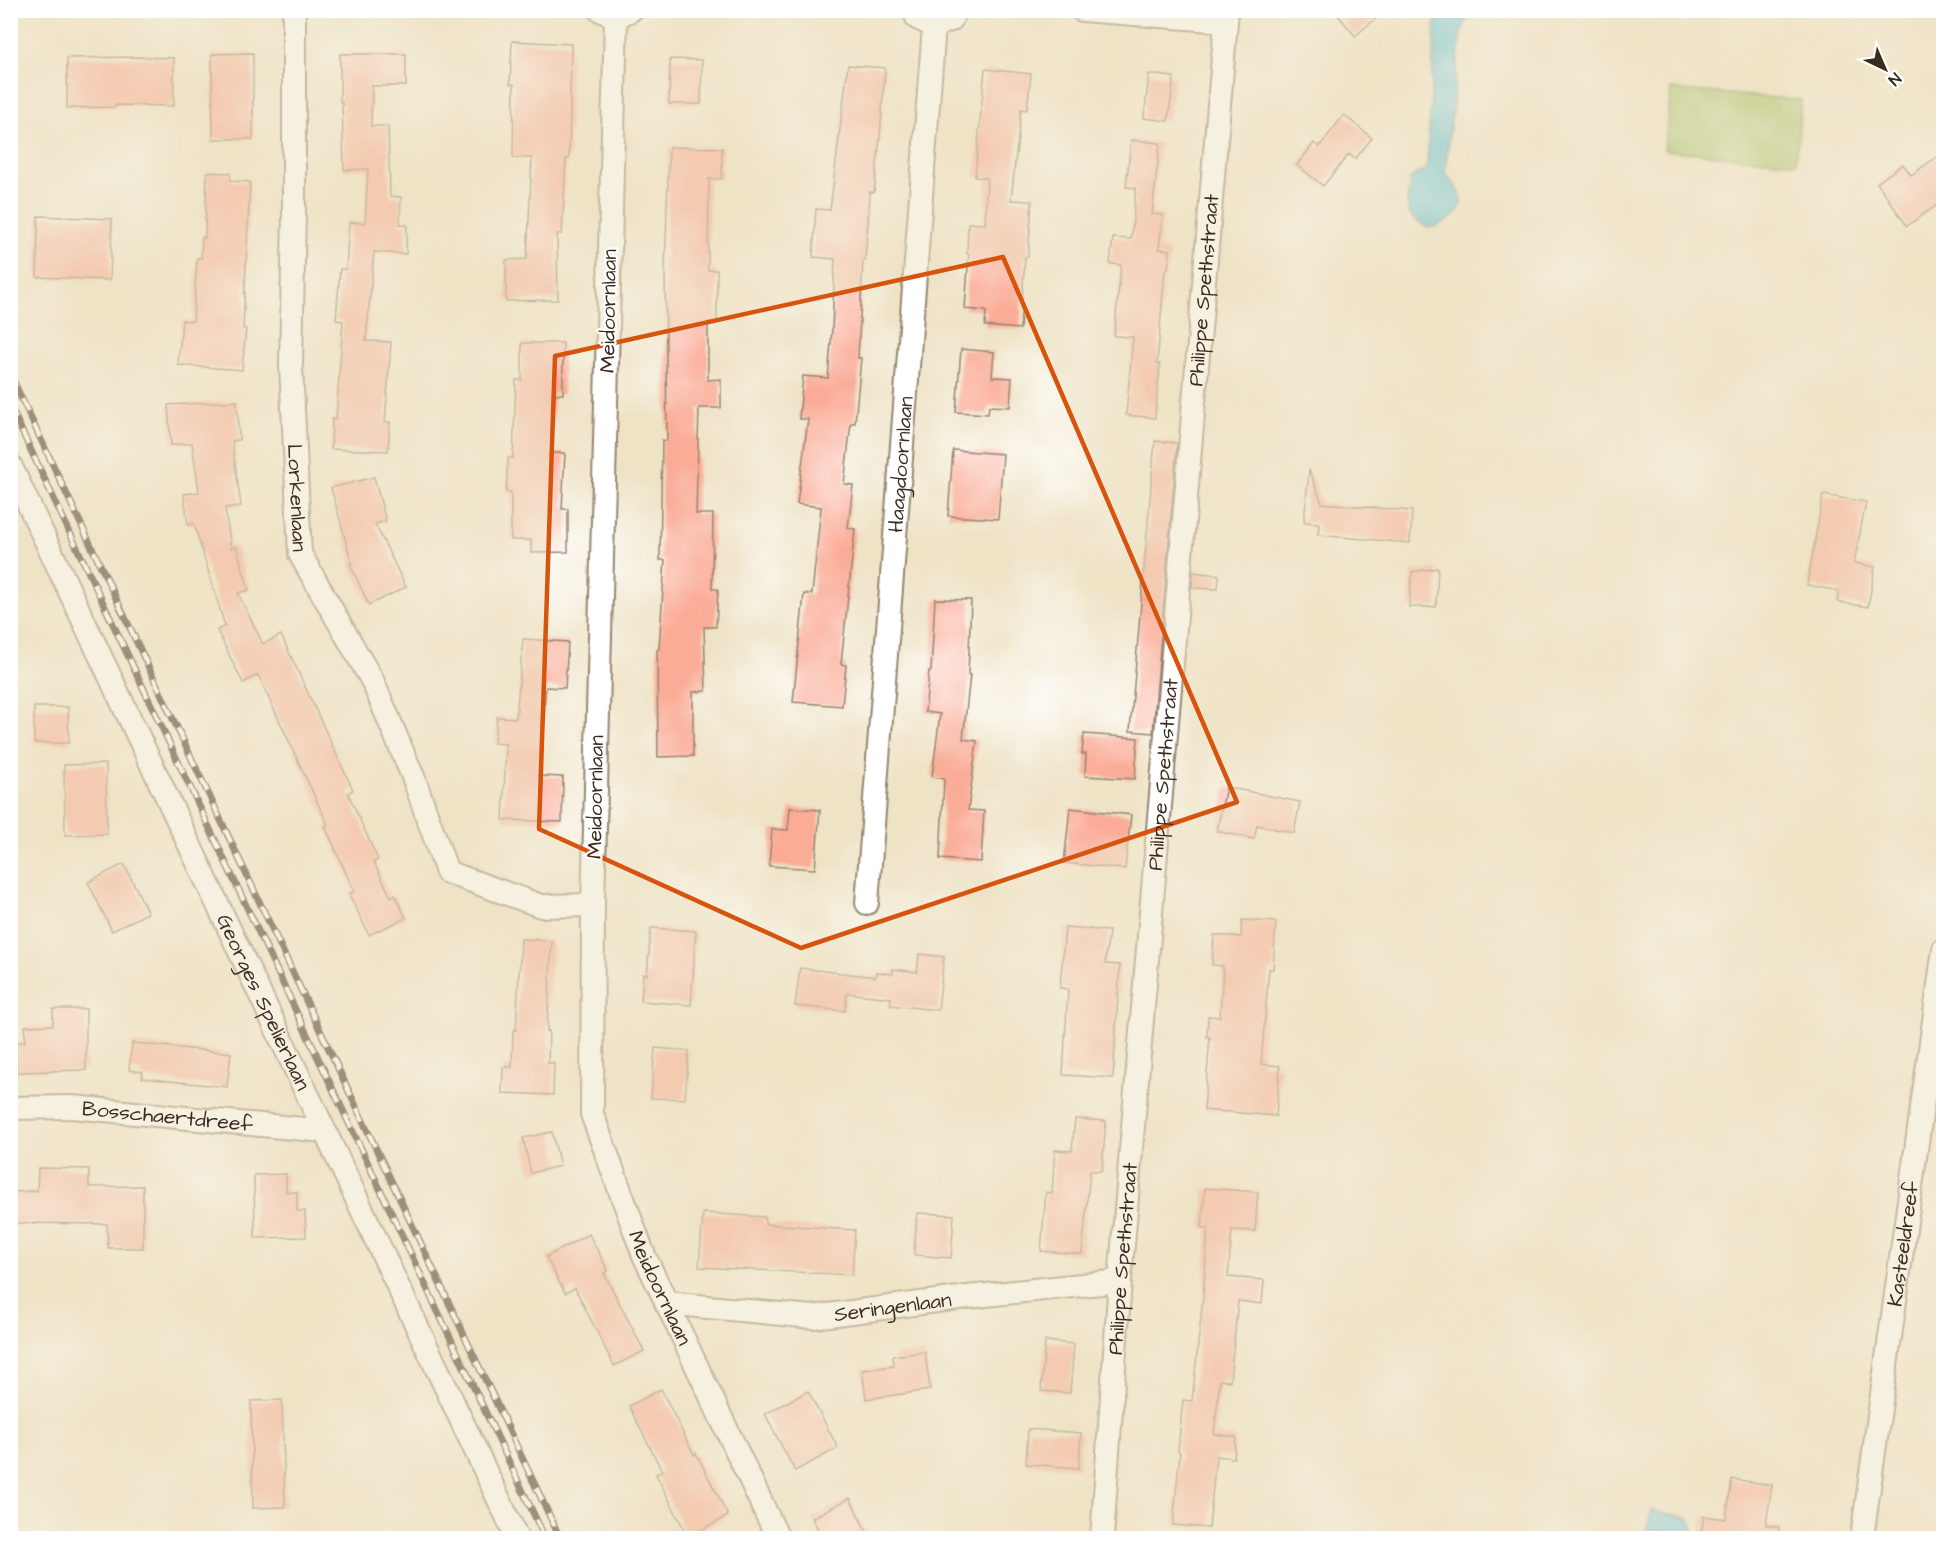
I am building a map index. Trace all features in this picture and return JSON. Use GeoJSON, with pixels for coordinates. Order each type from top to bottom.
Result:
{"type":"FeatureCollection","features":[{"type":"Feature","properties":{"kind":"street"},"geometry":{"type":"LineString","coordinates":[[914,10],[917,18],[934,26],[951,20],[956,10]]}},
{"type":"Feature","properties":{"kind":"street"},"geometry":{"type":"LineString","coordinates":[[1082,10],[1227,16]]}},
{"type":"Feature","properties":{"kind":"street","name":"Lorkenlaan"},"geometry":{"type":"LineString","coordinates":[[294,11],[291,366],[300,554],[374,682],[414,779],[447,872],[541,906],[593,905]]}},
{"type":"Feature","properties":{"kind":"street","name":"Meidoornlaan"},"geometry":{"type":"LineString","coordinates":[[616,13],[593,905],[592,1114],[643,1253],[778,1539]]}},
{"type":"Feature","properties":{"kind":"street","name":"Philippe Spethstraat"},"geometry":{"type":"LineString","coordinates":[[1102,1539],[1120,1281],[1227,16]]}},
{"type":"Feature","properties":{"kind":"street","name":"Haagdoornlaan"},"geometry":{"type":"LineString","coordinates":[[867,903],[934,26]]}},
{"type":"Feature","properties":{"kind":"street","name":"Georges Spelierlaan"},"geometry":{"type":"LineString","coordinates":[[10,465],[517,1539]]}},
{"type":"Feature","properties":{"kind":"street","name":"Kasteeldreef"},"geometry":{"type":"LineString","coordinates":[[1862,1539],[1944,949]]}},
{"type":"Feature","properties":{"kind":"street","name":"Bosschaertdreef"},"geometry":{"type":"LineString","coordinates":[[10,1108],[72,1107],[324,1131]]}},
{"type":"Feature","properties":{"kind":"street","name":"Seringenlaan"},"geometry":{"type":"LineString","coordinates":[[666,1303],[813,1317],[967,1297],[1120,1281]]}},
{"type":"Feature","properties":{"kind":"highlighted area"},"geometry":{"type":"Polygon","coordinates":[[[1003,257],[1237,802],[801,948],[539,829],[555,356],[1003,257]]]}},
{"type":"Feature","properties":{"kind":"green space"},"geometry":{"type":"Polygon","coordinates":[[[1671,89],[1801,100],[1796,163],[1664,150],[1671,89]]]}},
{"type":"Feature","properties":{"kind":"water"},"geometry":{"type":"Polygon","coordinates":[[[1436,11],[1472,11],[1461,31],[1445,172],[1460,193],[1461,202],[1452,217],[1430,228],[1421,224],[1410,214],[1407,202],[1411,178],[1427,168],[1436,11]]]}},
{"type":"Feature","properties":{"kind":"water"},"geometry":{"type":"Polygon","coordinates":[[[1651,1510],[1689,1518],[1694,1529],[1686,1534],[1647,1530],[1651,1510]]]}},
{"type":"Feature","properties":{"kind":"building"},"geometry":{"type":"Polygon","coordinates":[[[1334,10],[1386,10],[1355,36],[1334,10]]]}},
{"type":"Feature","properties":{"kind":"building"},"geometry":{"type":"Polygon","coordinates":[[[512,41],[571,44],[569,159],[566,159],[562,234],[557,234],[558,300],[506,301],[506,260],[527,259],[532,158],[513,158],[514,84],[510,84],[512,41]]]}},
{"type":"Feature","properties":{"kind":"building"},"geometry":{"type":"Polygon","coordinates":[[[253,53],[253,139],[213,139],[212,54],[253,53]]]}},
{"type":"Feature","properties":{"kind":"building"},"geometry":{"type":"Polygon","coordinates":[[[340,54],[406,54],[406,86],[372,86],[371,126],[388,126],[390,196],[401,197],[400,224],[407,225],[406,254],[374,252],[366,341],[391,342],[385,422],[390,422],[388,451],[331,449],[332,419],[336,419],[343,321],[336,320],[340,269],[346,269],[349,222],[365,223],[368,169],[344,170],[340,54]]]}},
{"type":"Feature","properties":{"kind":"building"},"geometry":{"type":"Polygon","coordinates":[[[67,58],[174,58],[174,106],[115,105],[115,107],[67,108],[67,58]]]}},
{"type":"Feature","properties":{"kind":"building"},"geometry":{"type":"Polygon","coordinates":[[[670,59],[702,60],[701,104],[669,104],[670,59]]]}},
{"type":"Feature","properties":{"kind":"building"},"geometry":{"type":"Polygon","coordinates":[[[848,65],[885,68],[874,192],[870,192],[865,261],[863,261],[858,358],[861,358],[855,423],[851,423],[844,484],[853,485],[848,528],[855,529],[841,664],[846,665],[842,706],[793,702],[804,594],[812,594],[821,507],[797,504],[808,419],[799,419],[803,376],[828,378],[832,330],[835,259],[813,257],[816,209],[830,210],[848,65]]]}},
{"type":"Feature","properties":{"kind":"building"},"geometry":{"type":"Polygon","coordinates":[[[985,69],[1031,74],[1027,110],[1021,109],[1011,200],[1032,201],[1020,329],[985,326],[986,311],[965,309],[969,254],[967,254],[968,223],[985,224],[987,178],[975,177],[985,69]]]}},
{"type":"Feature","properties":{"kind":"building"},"geometry":{"type":"Polygon","coordinates":[[[1149,74],[1174,77],[1168,121],[1144,118],[1149,74]]]}},
{"type":"Feature","properties":{"kind":"building"},"geometry":{"type":"Polygon","coordinates":[[[1344,115],[1372,138],[1355,159],[1349,154],[1323,186],[1297,165],[1314,143],[1319,147],[1344,115]]]}},
{"type":"Feature","properties":{"kind":"building"},"geometry":{"type":"Polygon","coordinates":[[[1131,140],[1160,143],[1152,214],[1163,215],[1159,249],[1170,250],[1168,270],[1165,269],[1155,418],[1126,415],[1133,337],[1114,336],[1121,265],[1110,264],[1113,238],[1131,239],[1136,188],[1126,187],[1131,140]]]}},
{"type":"Feature","properties":{"kind":"building"},"geometry":{"type":"Polygon","coordinates":[[[669,147],[722,148],[722,179],[709,179],[708,270],[717,270],[717,322],[708,322],[708,380],[721,379],[721,408],[699,408],[696,514],[713,514],[712,589],[718,589],[716,627],[704,627],[706,691],[693,692],[693,756],[658,757],[657,650],[659,649],[665,560],[660,560],[662,440],[667,441],[665,270],[669,147]]]}},
{"type":"Feature","properties":{"kind":"building"},"geometry":{"type":"Polygon","coordinates":[[[1944,152],[1944,200],[1907,226],[1877,183],[1903,164],[1911,175],[1944,152]]]}},
{"type":"Feature","properties":{"kind":"building"},"geometry":{"type":"Polygon","coordinates":[[[207,172],[230,173],[231,181],[250,182],[243,329],[246,329],[242,370],[178,365],[182,320],[193,321],[197,258],[201,258],[202,237],[205,238],[207,172]]]}},
{"type":"Feature","properties":{"kind":"building"},"geometry":{"type":"Polygon","coordinates":[[[38,216],[112,219],[110,280],[37,277],[38,216]]]}},
{"type":"Feature","properties":{"kind":"building"},"geometry":{"type":"Polygon","coordinates":[[[522,343],[563,343],[563,394],[554,394],[551,453],[565,453],[562,509],[568,509],[568,552],[531,553],[531,540],[511,540],[511,492],[506,492],[508,458],[513,458],[516,380],[522,380],[522,343]]]}},
{"type":"Feature","properties":{"kind":"building"},"geometry":{"type":"Polygon","coordinates":[[[961,349],[994,352],[992,377],[1012,378],[1010,407],[989,406],[988,414],[956,412],[961,349]]]}},
{"type":"Feature","properties":{"kind":"building"},"geometry":{"type":"Polygon","coordinates":[[[237,401],[239,440],[232,441],[241,506],[225,508],[231,548],[236,546],[249,590],[238,593],[263,644],[281,635],[353,790],[348,793],[378,860],[374,862],[391,897],[395,895],[406,918],[369,935],[349,894],[354,891],[325,826],[328,825],[258,675],[243,683],[217,630],[225,626],[194,524],[188,525],[184,494],[199,492],[192,443],[171,445],[168,405],[237,401]]]}},
{"type":"Feature","properties":{"kind":"building"},"geometry":{"type":"Polygon","coordinates":[[[1155,441],[1177,443],[1153,733],[1130,731],[1155,441]]]}},
{"type":"Feature","properties":{"kind":"building"},"geometry":{"type":"Polygon","coordinates":[[[953,450],[1003,454],[998,519],[948,516],[953,450]]]}},
{"type":"Feature","properties":{"kind":"building"},"geometry":{"type":"Polygon","coordinates":[[[1309,470],[1322,503],[1412,511],[1410,543],[1318,535],[1319,523],[1304,522],[1309,470]]]}},
{"type":"Feature","properties":{"kind":"building"},"geometry":{"type":"Polygon","coordinates":[[[374,477],[386,521],[375,524],[406,587],[369,605],[350,564],[352,563],[331,488],[374,477]]]}},
{"type":"Feature","properties":{"kind":"building"},"geometry":{"type":"Polygon","coordinates":[[[1823,495],[1866,502],[1854,563],[1875,567],[1868,607],[1837,602],[1839,591],[1807,585],[1823,495]]]}},
{"type":"Feature","properties":{"kind":"building"},"geometry":{"type":"Polygon","coordinates":[[[1438,568],[1436,607],[1409,607],[1412,572],[1438,568]]]}},
{"type":"Feature","properties":{"kind":"building"},"geometry":{"type":"Polygon","coordinates":[[[1193,572],[1219,575],[1218,589],[1192,588],[1193,572]]]}},
{"type":"Feature","properties":{"kind":"building"},"geometry":{"type":"Polygon","coordinates":[[[935,599],[971,600],[968,675],[970,675],[963,739],[977,741],[968,810],[984,811],[981,862],[940,859],[944,779],[932,777],[940,714],[925,712],[929,671],[931,671],[935,599]]]}},
{"type":"Feature","properties":{"kind":"building"},"geometry":{"type":"Polygon","coordinates":[[[523,639],[568,642],[565,688],[546,687],[538,776],[563,777],[562,822],[503,820],[506,744],[494,743],[497,717],[516,718],[523,639]]]}},
{"type":"Feature","properties":{"kind":"building"},"geometry":{"type":"Polygon","coordinates":[[[34,707],[68,707],[69,743],[34,743],[34,707]]]}},
{"type":"Feature","properties":{"kind":"building"},"geometry":{"type":"Polygon","coordinates":[[[1084,734],[1138,738],[1135,779],[1085,776],[1086,754],[1082,754],[1084,734]]]}},
{"type":"Feature","properties":{"kind":"building"},"geometry":{"type":"Polygon","coordinates":[[[106,764],[107,834],[65,835],[64,765],[106,764]]]}},
{"type":"Feature","properties":{"kind":"building"},"geometry":{"type":"Polygon","coordinates":[[[1226,787],[1300,802],[1294,833],[1257,825],[1254,839],[1217,831],[1226,787]]]}},
{"type":"Feature","properties":{"kind":"building"},"geometry":{"type":"Polygon","coordinates":[[[790,808],[820,810],[815,869],[769,866],[772,829],[788,830],[790,808]]]}},
{"type":"Feature","properties":{"kind":"building"},"geometry":{"type":"Polygon","coordinates":[[[1070,808],[1131,815],[1125,869],[1064,863],[1070,808]]]}},
{"type":"Feature","properties":{"kind":"building"},"geometry":{"type":"Polygon","coordinates":[[[124,864],[148,913],[112,931],[88,882],[124,864]]]}},
{"type":"Feature","properties":{"kind":"building"},"geometry":{"type":"Polygon","coordinates":[[[1242,920],[1276,922],[1273,969],[1269,969],[1261,1064],[1280,1066],[1276,1116],[1204,1110],[1210,1037],[1207,1037],[1208,1016],[1220,1017],[1223,966],[1212,965],[1214,935],[1241,937],[1242,920]]]}},
{"type":"Feature","properties":{"kind":"building"},"geometry":{"type":"Polygon","coordinates":[[[1065,927],[1109,931],[1105,964],[1120,965],[1113,1078],[1063,1075],[1068,989],[1060,988],[1065,927]]]}},
{"type":"Feature","properties":{"kind":"building"},"geometry":{"type":"Polygon","coordinates":[[[651,928],[696,931],[691,1005],[641,1001],[643,974],[647,975],[651,928]]]}},
{"type":"Feature","properties":{"kind":"building"},"geometry":{"type":"Polygon","coordinates":[[[521,939],[552,941],[547,1031],[549,1031],[548,1063],[554,1063],[553,1095],[502,1093],[503,1067],[512,1067],[521,939]]]}},
{"type":"Feature","properties":{"kind":"building"},"geometry":{"type":"Polygon","coordinates":[[[919,954],[944,957],[938,1010],[890,1005],[891,998],[847,993],[845,1011],[795,1006],[800,968],[876,977],[877,972],[893,974],[893,969],[917,972],[919,954]]]}},
{"type":"Feature","properties":{"kind":"building"},"geometry":{"type":"Polygon","coordinates":[[[53,1009],[86,1009],[86,1070],[16,1072],[16,1042],[25,1042],[25,1026],[53,1025],[53,1009]]]}},
{"type":"Feature","properties":{"kind":"building"},"geometry":{"type":"Polygon","coordinates":[[[132,1043],[231,1053],[227,1087],[142,1078],[143,1072],[129,1070],[132,1043]]]}},
{"type":"Feature","properties":{"kind":"building"},"geometry":{"type":"Polygon","coordinates":[[[655,1048],[689,1051],[685,1099],[651,1098],[655,1048]]]}},
{"type":"Feature","properties":{"kind":"building"},"geometry":{"type":"Polygon","coordinates":[[[1075,1119],[1106,1121],[1102,1171],[1090,1171],[1082,1254],[1041,1251],[1046,1192],[1052,1193],[1055,1150],[1072,1151],[1075,1119]]]}},
{"type":"Feature","properties":{"kind":"building"},"geometry":{"type":"Polygon","coordinates":[[[552,1132],[560,1166],[531,1173],[523,1138],[552,1132]]]}},
{"type":"Feature","properties":{"kind":"building"},"geometry":{"type":"Polygon","coordinates":[[[38,1168],[89,1169],[89,1187],[143,1186],[143,1248],[108,1248],[107,1224],[10,1223],[10,1192],[37,1191],[38,1168]]]}},
{"type":"Feature","properties":{"kind":"building"},"geometry":{"type":"Polygon","coordinates":[[[286,1174],[286,1192],[297,1192],[297,1211],[305,1211],[306,1237],[255,1238],[254,1175],[286,1174]]]}},
{"type":"Feature","properties":{"kind":"building"},"geometry":{"type":"Polygon","coordinates":[[[1205,1188],[1258,1192],[1255,1231],[1232,1230],[1228,1277],[1264,1280],[1262,1304],[1238,1301],[1230,1381],[1220,1380],[1214,1434],[1236,1437],[1234,1458],[1216,1456],[1209,1528],[1173,1525],[1183,1400],[1192,1401],[1203,1298],[1208,1228],[1202,1228],[1205,1188]]]}},
{"type":"Feature","properties":{"kind":"building"},"geometry":{"type":"Polygon","coordinates":[[[703,1213],[765,1217],[765,1224],[855,1230],[852,1275],[699,1267],[703,1213]]]}},
{"type":"Feature","properties":{"kind":"building"},"geometry":{"type":"Polygon","coordinates":[[[917,1213],[954,1215],[951,1258],[914,1255],[917,1213]]]}},
{"type":"Feature","properties":{"kind":"building"},"geometry":{"type":"Polygon","coordinates":[[[589,1234],[608,1271],[604,1273],[644,1351],[614,1366],[575,1288],[565,1293],[546,1257],[589,1234]]]}},
{"type":"Feature","properties":{"kind":"building"},"geometry":{"type":"Polygon","coordinates":[[[1045,1341],[1074,1344],[1070,1393],[1041,1391],[1045,1341]]]}},
{"type":"Feature","properties":{"kind":"building"},"geometry":{"type":"Polygon","coordinates":[[[925,1352],[930,1390],[866,1399],[862,1370],[894,1366],[893,1356],[925,1352]]]}},
{"type":"Feature","properties":{"kind":"building"},"geometry":{"type":"Polygon","coordinates":[[[661,1389],[728,1516],[688,1537],[656,1474],[662,1471],[629,1406],[661,1389]]]}},
{"type":"Feature","properties":{"kind":"building"},"geometry":{"type":"Polygon","coordinates":[[[808,1391],[838,1448],[795,1471],[765,1414],[808,1391]]]}},
{"type":"Feature","properties":{"kind":"building"},"geometry":{"type":"Polygon","coordinates":[[[282,1400],[285,1507],[253,1508],[251,1401],[282,1400]]]}},
{"type":"Feature","properties":{"kind":"building"},"geometry":{"type":"Polygon","coordinates":[[[1028,1429],[1081,1433],[1079,1468],[1026,1464],[1028,1429]]]}},
{"type":"Feature","properties":{"kind":"building"},"geometry":{"type":"Polygon","coordinates":[[[1732,1479],[1772,1485],[1766,1525],[1779,1527],[1778,1539],[1724,1539],[1701,1534],[1704,1516],[1726,1519],[1732,1479]]]}},
{"type":"Feature","properties":{"kind":"building"},"geometry":{"type":"Polygon","coordinates":[[[850,1498],[870,1539],[823,1539],[812,1518],[850,1498]]]}},
{"type":"Feature","properties":{"kind":"railway"},"geometry":{"type":"LineString","coordinates":[[10,374],[560,1538]]}},
{"type":"Feature","properties":{"kind":"railway"},"geometry":{"type":"LineString","coordinates":[[10,406],[545,1538]]}}]}
